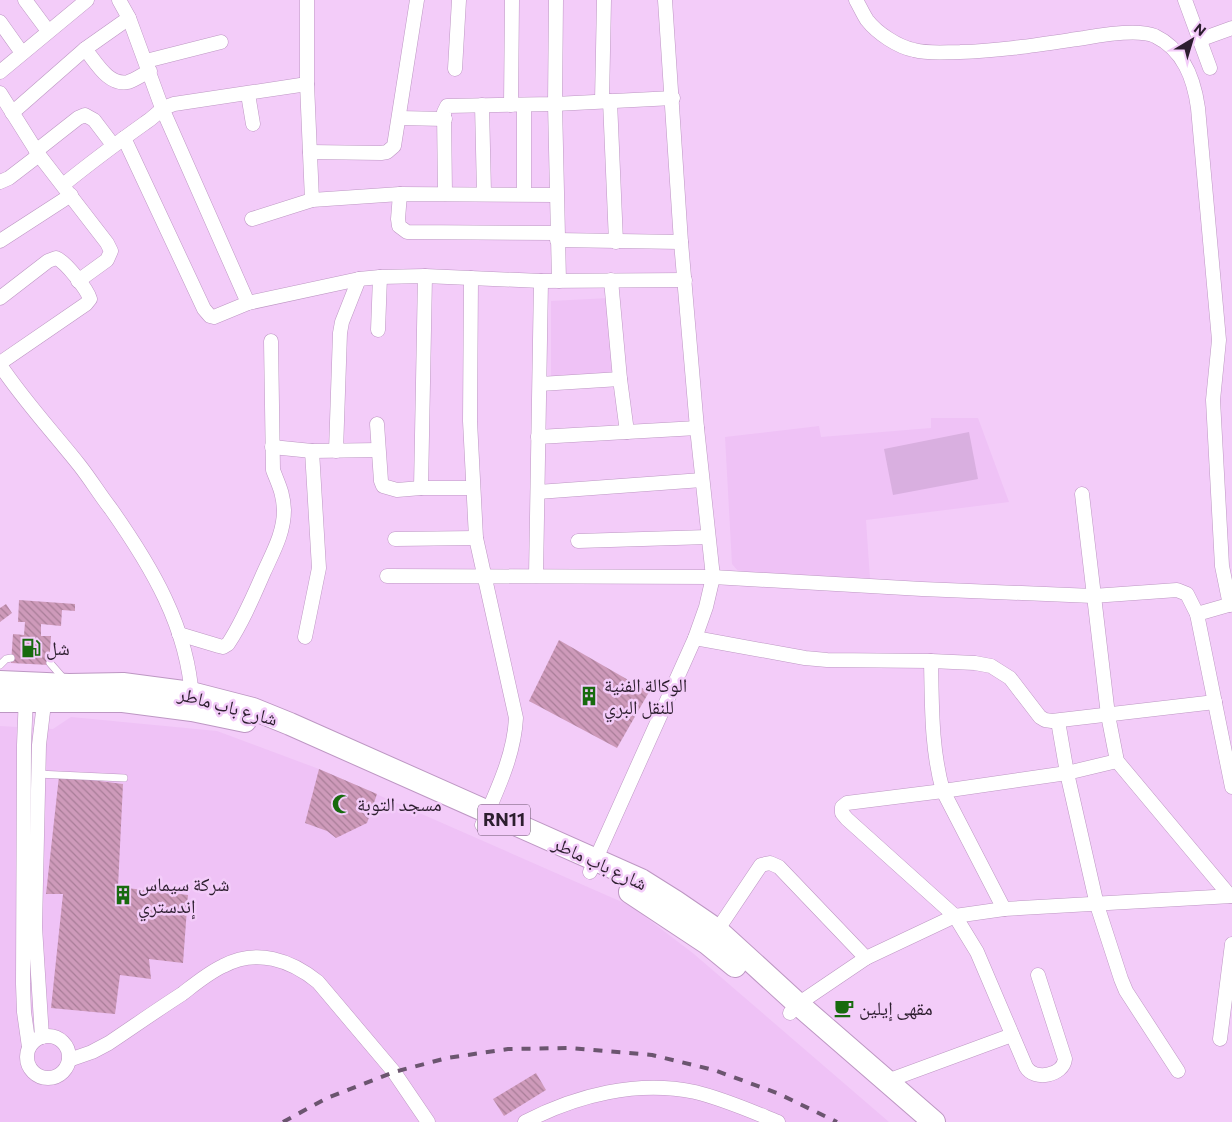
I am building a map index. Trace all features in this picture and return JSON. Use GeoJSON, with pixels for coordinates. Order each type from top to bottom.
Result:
{"type":"FeatureCollection","features":[{"type":"Feature","properties":{"kind":"main road","name":"شارع باب ماطر"},"geometry":{"type":"LineString","coordinates":[[0,682],[123,701],[192,701]]}},
{"type":"Feature","properties":{"kind":"main road","name":"شارع باب ماطر"},"geometry":{"type":"LineString","coordinates":[[0,701],[38,687],[123,684],[192,701],[271,730],[485,819],[592,866],[635,894],[712,936],[794,1008],[914,1122]]}},
{"type":"Feature","properties":{"kind":"main road","name":"شارع باب ماطر"},"geometry":{"type":"LineString","coordinates":[[794,1008],[887,1081],[934,1122]]}},
{"type":"Feature","properties":{"kind":"street"},"geometry":{"type":"LineString","coordinates":[[25,0],[48,31]]}},
{"type":"Feature","properties":{"kind":"street"},"geometry":{"type":"LineString","coordinates":[[0,72],[87,0]]}},
{"type":"Feature","properties":{"kind":"street"},"geometry":{"type":"LineString","coordinates":[[119,0],[130,18],[162,108],[248,303]]}},
{"type":"Feature","properties":{"kind":"street"},"geometry":{"type":"LineString","coordinates":[[307,0],[312,200]]}},
{"type":"Feature","properties":{"kind":"street"},"geometry":{"type":"LineString","coordinates":[[310,152],[387,152],[394,146],[417,0]]}},
{"type":"Feature","properties":{"kind":"street"},"geometry":{"type":"LineString","coordinates":[[455,69],[459,0]]}},
{"type":"Feature","properties":{"kind":"street"},"geometry":{"type":"LineString","coordinates":[[512,0],[524,194]]}},
{"type":"Feature","properties":{"kind":"street"},"geometry":{"type":"LineString","coordinates":[[556,0],[555,104],[558,281]]}},
{"type":"Feature","properties":{"kind":"street"},"geometry":{"type":"LineString","coordinates":[[604,0],[606,101],[616,242]]}},
{"type":"Feature","properties":{"kind":"street"},"geometry":{"type":"LineString","coordinates":[[592,866],[695,638],[706,607],[713,576],[697,428],[681,242],[673,98],[665,0]]}},
{"type":"Feature","properties":{"kind":"street"},"geometry":{"type":"LineString","coordinates":[[856,0],[866,19],[871,24],[898,44],[915,51],[985,51],[1104,34],[1134,34],[1153,35],[1163,41],[1185,64],[1195,87],[1198,108],[1220,340],[1213,400],[1222,566],[1231,605],[1197,614]]}},
{"type":"Feature","properties":{"kind":"street"},"geometry":{"type":"LineString","coordinates":[[1184,0],[1210,68]]}},
{"type":"Feature","properties":{"kind":"street"},"geometry":{"type":"LineString","coordinates":[[12,114],[85,50],[130,18]]}},
{"type":"Feature","properties":{"kind":"street"},"geometry":{"type":"LineString","coordinates":[[0,22],[22,52]]}},
{"type":"Feature","properties":{"kind":"street"},"geometry":{"type":"LineString","coordinates":[[1199,40],[1232,28]]}},
{"type":"Feature","properties":{"kind":"street"},"geometry":{"type":"LineString","coordinates":[[85,50],[106,76],[113,80],[128,82],[148,66],[221,42]]}},
{"type":"Feature","properties":{"kind":"street"},"geometry":{"type":"LineString","coordinates":[[0,242],[67,190],[119,141],[148,122],[162,108],[174,104],[308,84]]}},
{"type":"Feature","properties":{"kind":"street"},"geometry":{"type":"LineString","coordinates":[[0,93],[38,154],[107,243],[110,251],[107,260],[78,281]]}},
{"type":"Feature","properties":{"kind":"street"},"geometry":{"type":"LineString","coordinates":[[248,94],[253,124]]}},
{"type":"Feature","properties":{"kind":"street"},"geometry":{"type":"LineString","coordinates":[[446,194],[444,112],[447,106],[555,104],[673,98]]}},
{"type":"Feature","properties":{"kind":"street"},"geometry":{"type":"LineString","coordinates":[[482,105],[484,193]]}},
{"type":"Feature","properties":{"kind":"street"},"geometry":{"type":"LineString","coordinates":[[0,182],[10,178],[78,118],[85,115],[94,120],[119,141],[210,316],[218,316],[248,303],[359,279],[380,277],[425,276],[541,281],[685,280]]}},
{"type":"Feature","properties":{"kind":"street"},"geometry":{"type":"LineString","coordinates":[[399,118],[445,119]]}},
{"type":"Feature","properties":{"kind":"street"},"geometry":{"type":"LineString","coordinates":[[252,219],[312,200],[400,194],[484,193],[556,195]]}},
{"type":"Feature","properties":{"kind":"street"},"geometry":{"type":"LineString","coordinates":[[400,194],[399,226],[407,232],[557,237],[616,242],[681,242]]}},
{"type":"Feature","properties":{"kind":"street"},"geometry":{"type":"LineString","coordinates":[[0,298],[52,259],[60,259],[89,295],[89,302],[0,364],[18,392],[81,468],[136,546],[164,595],[179,634],[192,701]]}},
{"type":"Feature","properties":{"kind":"street"},"geometry":{"type":"LineString","coordinates":[[421,488],[425,276]]}},
{"type":"Feature","properties":{"kind":"street"},"geometry":{"type":"LineString","coordinates":[[378,330],[380,277]]}},
{"type":"Feature","properties":{"kind":"street"},"geometry":{"type":"LineString","coordinates":[[471,278],[470,421],[476,538],[486,576],[516,718],[512,751],[485,819]]}},
{"type":"Feature","properties":{"kind":"street"},"geometry":{"type":"LineString","coordinates":[[336,451],[340,333],[342,322],[359,279]]}},
{"type":"Feature","properties":{"kind":"street"},"geometry":{"type":"LineString","coordinates":[[611,280],[627,432]]}},
{"type":"Feature","properties":{"kind":"street"},"geometry":{"type":"LineString","coordinates":[[536,576],[541,281]]}},
{"type":"Feature","properties":{"kind":"street"},"geometry":{"type":"LineString","coordinates":[[179,634],[223,647],[228,644],[245,615],[282,528],[284,511],[282,494],[273,470],[271,341]]}},
{"type":"Feature","properties":{"kind":"street"},"geometry":{"type":"LineString","coordinates":[[540,384],[620,379]]}},
{"type":"Feature","properties":{"kind":"street"},"geometry":{"type":"LineString","coordinates":[[377,424],[382,486],[397,490],[473,488]]}},
{"type":"Feature","properties":{"kind":"street"},"geometry":{"type":"LineString","coordinates":[[538,437],[697,428]]}},
{"type":"Feature","properties":{"kind":"street"},"geometry":{"type":"LineString","coordinates":[[272,447],[312,451],[378,450]]}},
{"type":"Feature","properties":{"kind":"street"},"geometry":{"type":"LineString","coordinates":[[306,637],[319,568],[312,451]]}},
{"type":"Feature","properties":{"kind":"street"},"geometry":{"type":"LineString","coordinates":[[538,492],[702,480]]}},
{"type":"Feature","properties":{"kind":"street"},"geometry":{"type":"LineString","coordinates":[[1082,494],[1108,715],[1117,762],[1231,896]]}},
{"type":"Feature","properties":{"kind":"street"},"geometry":{"type":"LineString","coordinates":[[578,541],[708,537]]}},
{"type":"Feature","properties":{"kind":"street"},"geometry":{"type":"LineString","coordinates":[[394,539],[476,538]]}},
{"type":"Feature","properties":{"kind":"street"},"geometry":{"type":"LineString","coordinates":[[387,576],[713,576],[912,588],[1093,596],[1177,590],[1187,594],[1197,614],[1232,787]]}},
{"type":"Feature","properties":{"kind":"street"},"geometry":{"type":"LineString","coordinates":[[695,638],[805,658],[930,661],[975,663],[991,666],[1010,678],[1044,720],[1108,715],[1215,702]]}},
{"type":"Feature","properties":{"kind":"street"},"geometry":{"type":"LineString","coordinates":[[930,661],[935,754],[938,775],[943,791],[1004,910]]}},
{"type":"Feature","properties":{"kind":"street"},"geometry":{"type":"LineString","coordinates":[[31,774],[39,745],[38,687]]}},
{"type":"Feature","properties":{"kind":"street"},"geometry":{"type":"LineString","coordinates":[[38,687],[24,745],[31,774],[35,927],[42,1036]]}},
{"type":"Feature","properties":{"kind":"street"},"geometry":{"type":"LineString","coordinates":[[1058,720],[1067,773],[1097,905],[1126,991],[1178,1071]]}},
{"type":"Feature","properties":{"kind":"street"},"geometry":{"type":"LineString","coordinates":[[24,745],[39,745]]}},
{"type":"Feature","properties":{"kind":"street"},"geometry":{"type":"LineString","coordinates":[[1038,975],[1065,1063],[1060,1070],[1046,1075],[1032,1074],[1026,1067],[977,952],[955,916],[847,819],[841,810],[842,807],[847,803],[1067,773],[1117,762]]}},
{"type":"Feature","properties":{"kind":"street"},"geometry":{"type":"LineString","coordinates":[[29,1047],[24,1012],[23,984],[31,828]]}},
{"type":"Feature","properties":{"kind":"street"},"geometry":{"type":"LineString","coordinates":[[712,936],[761,865],[770,863],[779,867],[866,958]]}},
{"type":"Feature","properties":{"kind":"street"},"geometry":{"type":"LineString","coordinates":[[794,1008],[866,958],[955,916],[1004,910],[1231,896]]}},
{"type":"Feature","properties":{"kind":"street"},"geometry":{"type":"LineString","coordinates":[[1220,1038],[1232,944]]}},
{"type":"Feature","properties":{"kind":"street"},"geometry":{"type":"LineString","coordinates":[[69,1060],[92,1052],[109,1043],[224,965],[252,958],[268,958],[285,962],[303,970],[318,982],[394,1072],[428,1122]]}},
{"type":"Feature","properties":{"kind":"street"},"geometry":{"type":"LineString","coordinates":[[887,1081],[1012,1035]]}},
{"type":"Feature","properties":{"kind":"street"},"geometry":{"type":"LineString","coordinates":[[42,1036],[50,1036],[61,1040],[68,1051],[69,1060],[61,1074],[45,1078],[31,1070],[27,1063],[29,1047],[34,1040],[42,1036]]}},
{"type":"Feature","properties":{"kind":"street"},"geometry":{"type":"LineString","coordinates":[[525,1122],[566,1104],[620,1090],[645,1087],[670,1088],[696,1093],[724,1101],[778,1122]]}},
{"type":"Feature","properties":{"kind":"lane"},"geometry":{"type":"LineString","coordinates":[[0,665],[6,659],[11,658]]}},
{"type":"Feature","properties":{"kind":"lane"},"geometry":{"type":"LineString","coordinates":[[31,774],[124,778]]}},
{"type":"Feature","properties":{"kind":"shaded area"},"geometry":{"type":"Polygon","coordinates":[[[609,298],[612,383],[551,381],[551,301],[609,298]]]}},
{"type":"Feature","properties":{"kind":"shaded area"},"geometry":{"type":"Polygon","coordinates":[[[931,418],[978,418],[1009,502],[866,520],[870,579],[738,571],[732,564],[725,437],[819,426],[821,437],[931,428],[931,418]]]}},
{"type":"Feature","properties":{"kind":"shaded area"},"geometry":{"type":"Polygon","coordinates":[[[969,432],[978,479],[893,495],[884,449],[969,432]]]}},
{"type":"Feature","properties":{"kind":"shaded area"},"geometry":{"type":"Polygon","coordinates":[[[71,717],[217,731],[319,769],[631,906],[694,954],[889,1122],[0,1122],[0,726],[53,729],[71,717]]]}},
{"type":"Feature","properties":{"kind":"building"},"geometry":{"type":"Polygon","coordinates":[[[19,600],[75,604],[75,611],[62,610],[61,626],[41,624],[41,636],[51,636],[49,665],[11,663],[13,634],[24,635],[25,622],[18,622],[19,600]]]}},
{"type":"Feature","properties":{"kind":"building"},"geometry":{"type":"Polygon","coordinates":[[[6,604],[12,613],[0,622],[0,608],[6,604]]]}},
{"type":"Feature","properties":{"kind":"building","name":"الوكالة الفنية للنقل البري"},"geometry":{"type":"Polygon","coordinates":[[[559,640],[649,692],[617,748],[529,701],[559,640]]]}},
{"type":"Feature","properties":{"kind":"building","name":"مسجد التوبة"},"geometry":{"type":"Polygon","coordinates":[[[319,769],[377,794],[367,823],[336,838],[327,831],[305,823],[319,769]]]}},
{"type":"Feature","properties":{"kind":"building","name":"شركة سيماس إندستري"},"geometry":{"type":"Polygon","coordinates":[[[59,776],[123,784],[118,887],[188,895],[183,963],[149,959],[151,979],[120,975],[115,1014],[51,1008],[63,894],[46,894],[59,776]]]}},
{"type":"Feature","properties":{"kind":"building"},"geometry":{"type":"Polygon","coordinates":[[[536,1073],[546,1090],[504,1116],[493,1099],[536,1073]]]}},
{"type":"Feature","properties":{"kind":"railway"},"geometry":{"type":"LineString","coordinates":[[283,1122],[327,1098],[394,1072],[447,1058],[508,1049],[570,1048],[652,1055],[714,1070],[777,1093],[837,1122]]}},
{"type":"Feature","properties":{"kind":"place","name":"شل"},"geometry":{"type":"Point","coordinates":[31,648]}},
{"type":"Feature","properties":{"kind":"place","name":"الوكالة الفنية للنقل البري"},"geometry":{"type":"Point","coordinates":[589,696]}},
{"type":"Feature","properties":{"kind":"place","name":"مسجد التوبة"},"geometry":{"type":"Point","coordinates":[342,804]}},
{"type":"Feature","properties":{"kind":"place","name":"شركة سيماس إندستري"},"geometry":{"type":"Point","coordinates":[123,895]}},
{"type":"Feature","properties":{"kind":"place","name":"مقهى إيلين"},"geometry":{"type":"Point","coordinates":[844,1008]}}]}
